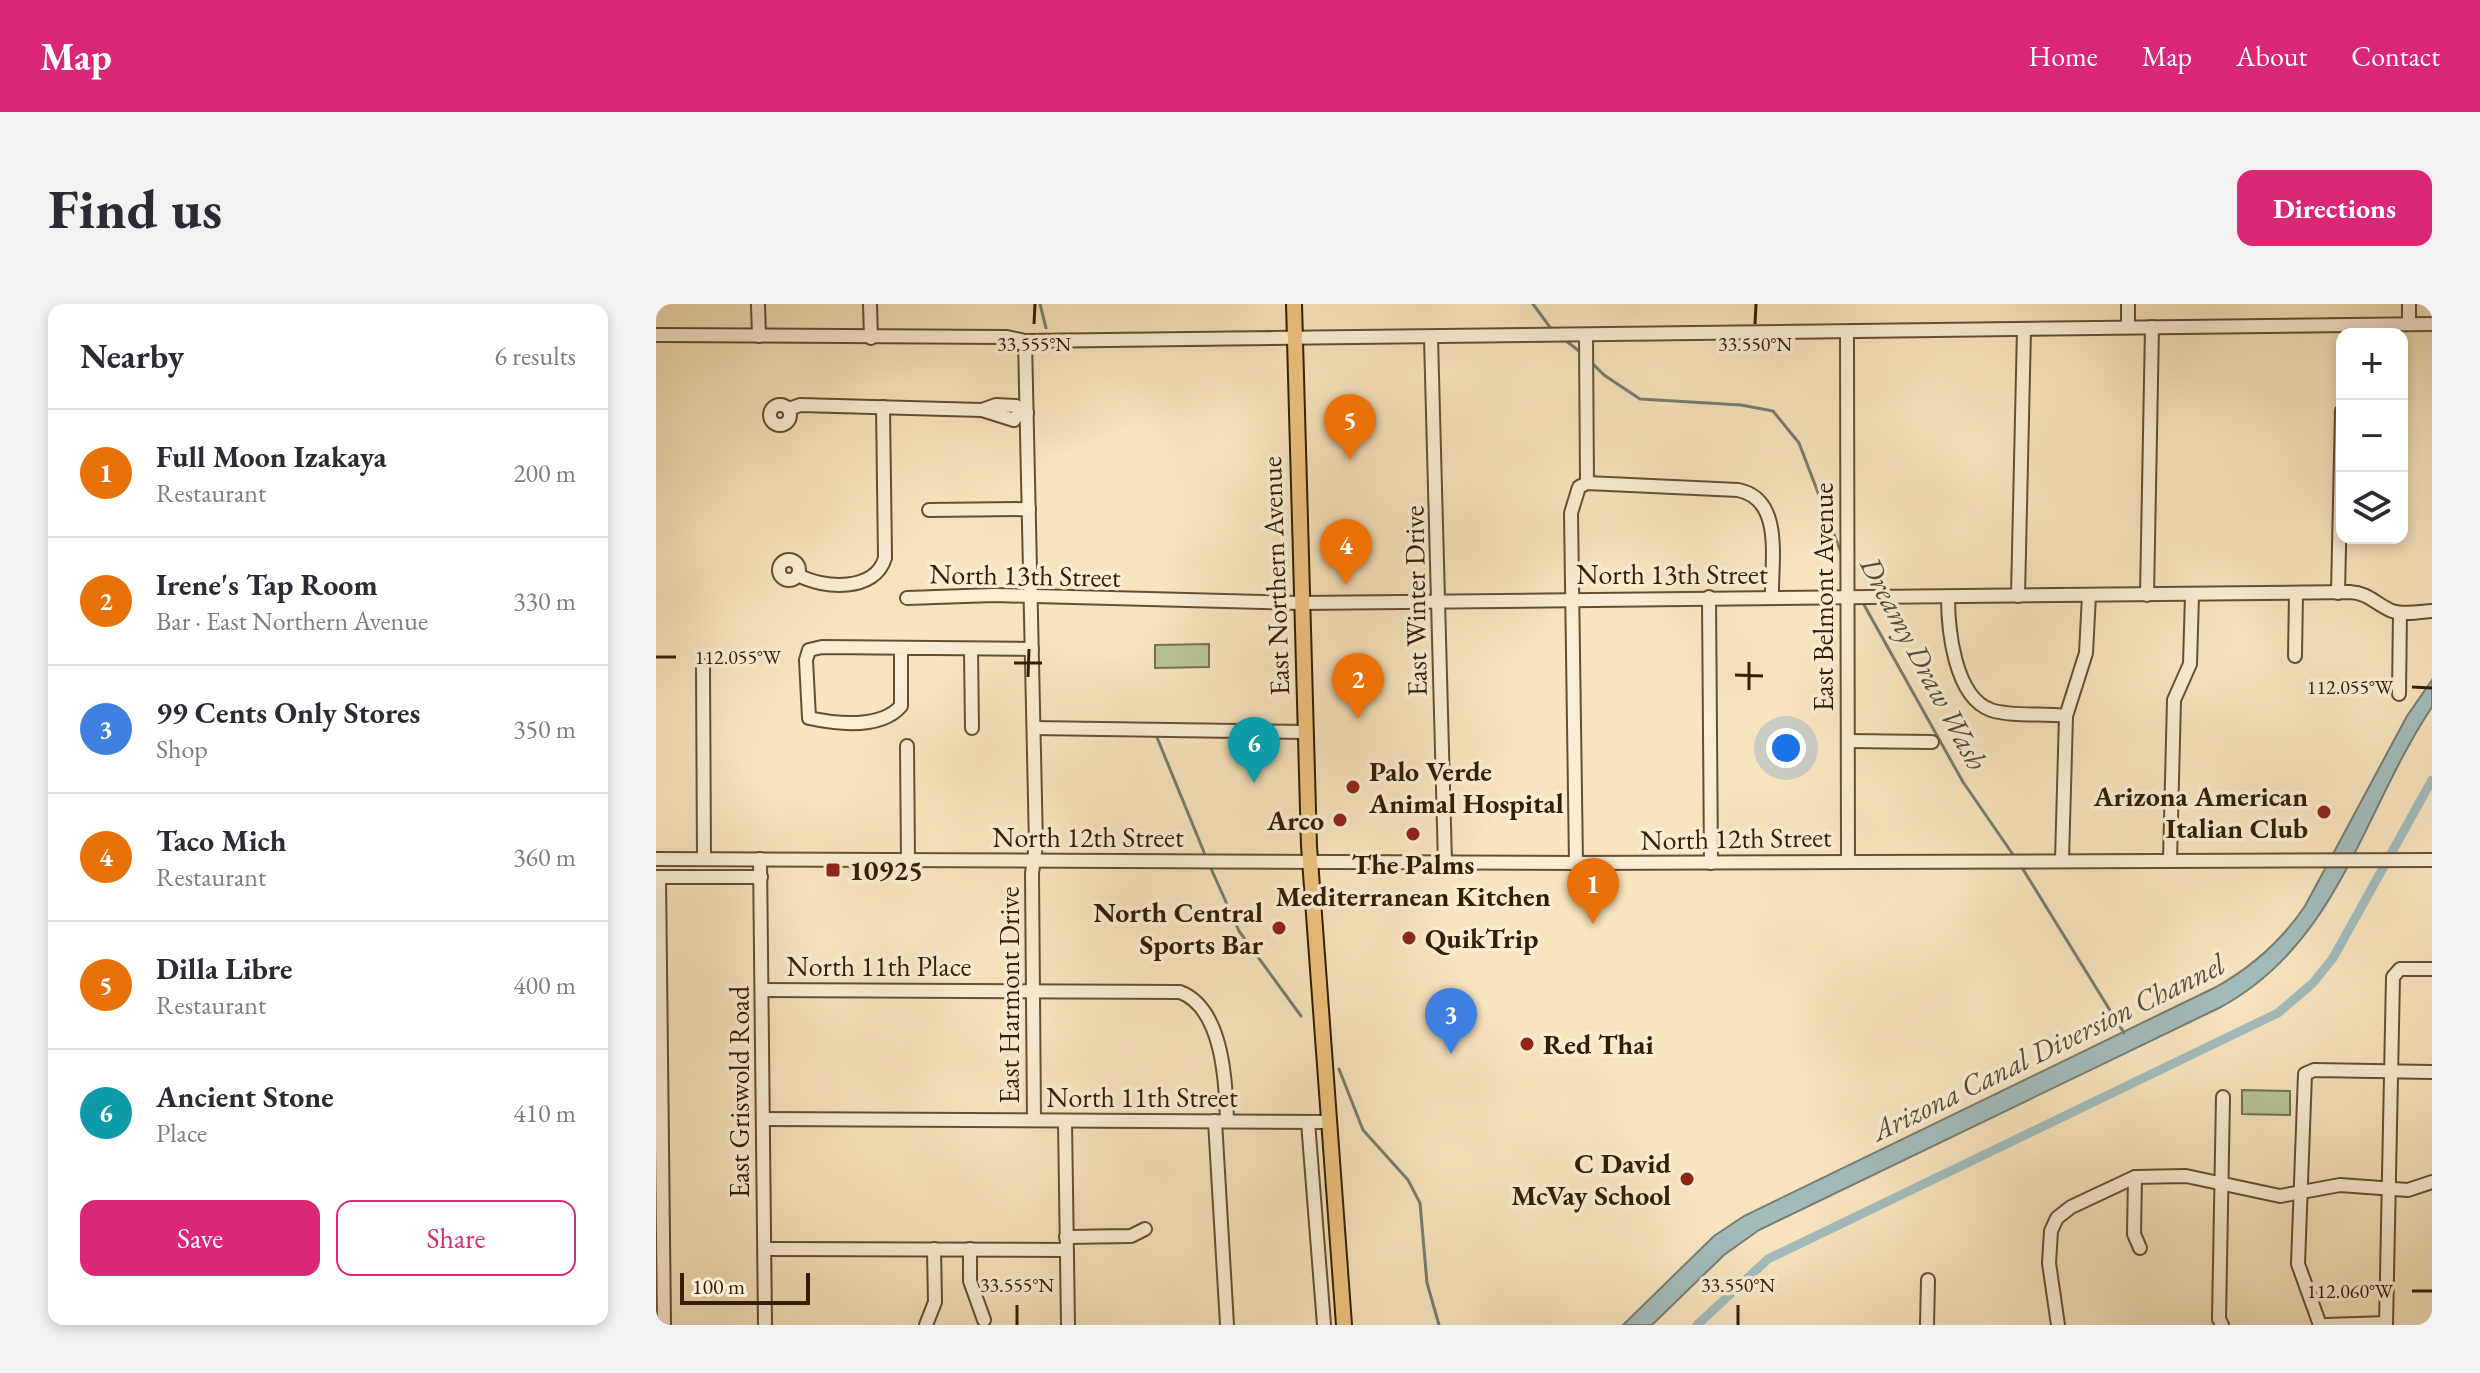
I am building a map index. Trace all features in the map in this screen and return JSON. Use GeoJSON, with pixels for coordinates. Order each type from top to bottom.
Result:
{"type":"FeatureCollection","features":[{"type":"Feature","properties":{"kind":"main road","name":"East Northern Avenue"},"geometry":{"type":"LineString","coordinates":[[1294,304],[1310,862],[1344,1325]]}},
{"type":"Feature","properties":{"kind":"street"},"geometry":{"type":"LineString","coordinates":[[758,304],[759,336]]}},
{"type":"Feature","properties":{"kind":"street"},"geometry":{"type":"LineString","coordinates":[[870,304],[871,338]]}},
{"type":"Feature","properties":{"kind":"street"},"geometry":{"type":"LineString","coordinates":[[2128,304],[2128,327]]}},
{"type":"Feature","properties":{"kind":"street"},"geometry":{"type":"LineString","coordinates":[[2409,304],[2409,324]]}},
{"type":"Feature","properties":{"kind":"street"},"geometry":{"type":"LineString","coordinates":[[2357,328],[2432,324]]}},
{"type":"Feature","properties":{"kind":"street"},"geometry":{"type":"LineString","coordinates":[[656,335],[1007,337],[1025,341],[1586,337],[2128,327],[2336,329]]}},
{"type":"Feature","properties":{"kind":"street"},"geometry":{"type":"LineString","coordinates":[[2147,595],[2152,327]]}},
{"type":"Feature","properties":{"kind":"street"},"geometry":{"type":"LineString","coordinates":[[2018,596],[2024,329]]}},
{"type":"Feature","properties":{"kind":"street","name":"East Belmont Avenue"},"geometry":{"type":"LineString","coordinates":[[1847,333],[1848,861]]}},
{"type":"Feature","properties":{"kind":"street"},"geometry":{"type":"LineString","coordinates":[[1576,863],[1571,504],[1583,485],[1586,337]]}},
{"type":"Feature","properties":{"kind":"street","name":"East Winter Drive"},"geometry":{"type":"LineString","coordinates":[[1431,338],[1445,863]]}},
{"type":"Feature","properties":{"kind":"street","name":"East Harmont Drive"},"geometry":{"type":"LineString","coordinates":[[1025,341],[1023,413],[1029,509],[1034,728],[1034,1120]]}},
{"type":"Feature","properties":{"kind":"street"},"geometry":{"type":"LineString","coordinates":[[789,409],[800,405],[982,410],[996,405],[1016,406],[1023,413]]}},
{"type":"Feature","properties":{"kind":"street"},"geometry":{"type":"LineString","coordinates":[[798,575],[811,582],[856,583],[877,576],[885,558],[883,407]]}},
{"type":"Feature","properties":{"kind":"street"},"geometry":{"type":"LineString","coordinates":[[2338,593],[2341,472]]}},
{"type":"Feature","properties":{"kind":"street"},"geometry":{"type":"LineString","coordinates":[[1583,485],[1738,490],[1763,503],[1770,521],[1772,597]]}},
{"type":"Feature","properties":{"kind":"street"},"geometry":{"type":"LineString","coordinates":[[929,510],[1029,509]]}},
{"type":"Feature","properties":{"kind":"street","name":"North 13th Street"},"geometry":{"type":"LineString","coordinates":[[907,598],[1301,603],[2364,593],[2389,610],[2400,613]]}},
{"type":"Feature","properties":{"kind":"street"},"geometry":{"type":"LineString","coordinates":[[2295,656],[2296,594]]}},
{"type":"Feature","properties":{"kind":"street"},"geometry":{"type":"LineString","coordinates":[[2062,860],[2066,716],[2086,653],[2089,595]]}},
{"type":"Feature","properties":{"kind":"street"},"geometry":{"type":"LineString","coordinates":[[2170,860],[2174,700],[2190,664],[2192,595]]}},
{"type":"Feature","properties":{"kind":"street"},"geometry":{"type":"LineString","coordinates":[[1709,597],[1711,863]]}},
{"type":"Feature","properties":{"kind":"street"},"geometry":{"type":"LineString","coordinates":[[1948,597],[1952,653],[1975,697],[1987,712],[2066,716]]}},
{"type":"Feature","properties":{"kind":"street"},"geometry":{"type":"LineString","coordinates":[[2399,694],[2400,613],[2432,611]]}},
{"type":"Feature","properties":{"kind":"street"},"geometry":{"type":"LineString","coordinates":[[901,648],[901,706],[891,717],[879,721],[809,718],[806,676],[809,650],[901,648],[1032,649]]}},
{"type":"Feature","properties":{"kind":"street"},"geometry":{"type":"LineString","coordinates":[[971,649],[972,728]]}},
{"type":"Feature","properties":{"kind":"street"},"geometry":{"type":"LineString","coordinates":[[703,666],[704,859]]}},
{"type":"Feature","properties":{"kind":"street"},"geometry":{"type":"LineString","coordinates":[[1034,728],[1305,732]]}},
{"type":"Feature","properties":{"kind":"street"},"geometry":{"type":"LineString","coordinates":[[1848,741],[1932,742]]}},
{"type":"Feature","properties":{"kind":"street"},"geometry":{"type":"LineString","coordinates":[[907,746],[908,860]]}},
{"type":"Feature","properties":{"kind":"street","name":"North 12th Street"},"geometry":{"type":"LineString","coordinates":[[656,859],[1445,863],[2432,860]]}},
{"type":"Feature","properties":{"kind":"street","name":"East Griswold Road"},"geometry":{"type":"LineString","coordinates":[[760,859],[765,1325]]}},
{"type":"Feature","properties":{"kind":"street"},"geometry":{"type":"LineString","coordinates":[[664,1325],[658,877],[761,877]]}},
{"type":"Feature","properties":{"kind":"street"},"geometry":{"type":"LineString","coordinates":[[2326,1325],[2386,1324],[2395,971],[2432,969]]}},
{"type":"Feature","properties":{"kind":"street","name":"North 11th Place"},"geometry":{"type":"LineString","coordinates":[[763,990],[1171,991],[1187,995],[1203,1011],[1223,1059],[1221,1121]]}},
{"type":"Feature","properties":{"kind":"street"},"geometry":{"type":"LineString","coordinates":[[2320,1325],[2298,1264],[2305,1074],[2314,1070],[2432,1072]]}},
{"type":"Feature","properties":{"kind":"street"},"geometry":{"type":"LineString","coordinates":[[2222,1325],[2223,1097]]}},
{"type":"Feature","properties":{"kind":"street","name":"North 11th Street"},"geometry":{"type":"LineString","coordinates":[[763,1119],[1329,1122]]}},
{"type":"Feature","properties":{"kind":"street"},"geometry":{"type":"LineString","coordinates":[[1065,1121],[1068,1325]]}},
{"type":"Feature","properties":{"kind":"street"},"geometry":{"type":"LineString","coordinates":[[1221,1121],[1227,1325]]}},
{"type":"Feature","properties":{"kind":"street"},"geometry":{"type":"LineString","coordinates":[[1308,1122],[1324,1325]]}},
{"type":"Feature","properties":{"kind":"street"},"geometry":{"type":"LineString","coordinates":[[2058,1325],[2049,1253],[2057,1218],[2071,1207],[2135,1177],[2186,1176],[2280,1196],[2340,1185],[2408,1190],[2432,1182]]}},
{"type":"Feature","properties":{"kind":"street"},"geometry":{"type":"LineString","coordinates":[[2135,1177],[2134,1234],[2140,1248]]}},
{"type":"Feature","properties":{"kind":"street"},"geometry":{"type":"LineString","coordinates":[[765,1249],[970,1249],[1131,1236],[1145,1229]]}},
{"type":"Feature","properties":{"kind":"street"},"geometry":{"type":"LineString","coordinates":[[926,1325],[935,1302],[934,1249]]}},
{"type":"Feature","properties":{"kind":"street"},"geometry":{"type":"LineString","coordinates":[[970,1249],[970,1281],[984,1320]]}},
{"type":"Feature","properties":{"kind":"street"},"geometry":{"type":"LineString","coordinates":[[1927,1325],[1928,1280]]}},
{"type":"Feature","properties":{"kind":"street"},"geometry":{"type":"LineString","coordinates":[[765,1325],[780,1325]]}},
{"type":"Feature","properties":{"kind":"green space"},"geometry":{"type":"Polygon","coordinates":[[[1209,644],[1209,667],[1155,668],[1155,645],[1209,644]]]}},
{"type":"Feature","properties":{"kind":"green space"},"geometry":{"type":"Polygon","coordinates":[[[2242,1090],[2290,1091],[2290,1115],[2242,1114],[2242,1090]]]}},
{"type":"Feature","properties":{"kind":"water"},"geometry":{"type":"Polygon","coordinates":[[[2432,680],[2432,707],[2407,748],[2344,874],[2293,949],[2260,981],[2219,1008],[1759,1230],[1724,1255],[1652,1325],[1623,1325],[1714,1236],[1744,1216],[2216,987],[2254,962],[2305,906],[2407,716],[2432,680]]]}},
{"type":"Feature","properties":{"kind":"waterway"},"geometry":{"type":"LineString","coordinates":[[1040,304],[1046,328]]}},
{"type":"Feature","properties":{"kind":"waterway","name":"Dreamy Draw Wash"},"geometry":{"type":"LineString","coordinates":[[1533,304],[1552,330]]}},
{"type":"Feature","properties":{"kind":"waterway","name":"Dreamy Draw Wash"},"geometry":{"type":"LineString","coordinates":[[1564,339],[1580,352]]}},
{"type":"Feature","properties":{"kind":"waterway","name":"Dreamy Draw Wash"},"geometry":{"type":"LineString","coordinates":[[1592,363],[1640,399],[1741,405],[1773,411],[1799,443],[1842,555]]}},
{"type":"Feature","properties":{"kind":"waterway","name":"Dreamy Draw Wash"},"geometry":{"type":"LineString","coordinates":[[1863,603],[1963,782],[2014,856]]}},
{"type":"Feature","properties":{"kind":"waterway"},"geometry":{"type":"LineString","coordinates":[[1156,735],[1206,857]]}},
{"type":"Feature","properties":{"kind":"waterway"},"geometry":{"type":"LineString","coordinates":[[1697,1325],[1768,1259],[2278,1013],[2313,983],[2333,958],[2432,780]]}},
{"type":"Feature","properties":{"kind":"waterway"},"geometry":{"type":"LineString","coordinates":[[1209,864],[1239,931],[1301,1016]]}},
{"type":"Feature","properties":{"kind":"waterway","name":"Dreamy Draw Wash"},"geometry":{"type":"LineString","coordinates":[[2021,866],[2124,1033]]}},
{"type":"Feature","properties":{"kind":"waterway"},"geometry":{"type":"LineString","coordinates":[[1339,1069],[1363,1130],[1408,1180],[1420,1203],[1427,1283],[1439,1325]]}},
{"type":"Feature","properties":{"kind":"place","name":"Dilla Libre"},"geometry":{"type":"Point","coordinates":[1350,460]}},
{"type":"Feature","properties":{"kind":"place","name":"Taco Mich"},"geometry":{"type":"Point","coordinates":[1346,585]}},
{"type":"Feature","properties":{"kind":"place","name":"Irene's Tap Room"},"geometry":{"type":"Point","coordinates":[1358,719]}},
{"type":"Feature","properties":{"kind":"place","name":"Ancient Stone"},"geometry":{"type":"Point","coordinates":[1254,783]}},
{"type":"Feature","properties":{"kind":"place","name":"Palo Verde Animal Hospital"},"geometry":{"type":"Point","coordinates":[1353,787]}},
{"type":"Feature","properties":{"kind":"place","name":"Arizona American Italian Club"},"geometry":{"type":"Point","coordinates":[2324,812]}},
{"type":"Feature","properties":{"kind":"place","name":"Arco"},"geometry":{"type":"Point","coordinates":[1340,820]}},
{"type":"Feature","properties":{"kind":"place","name":"The Palms Mediterranean Kitchen"},"geometry":{"type":"Point","coordinates":[1413,834]}},
{"type":"Feature","properties":{"kind":"place","name":"10925"},"geometry":{"type":"Point","coordinates":[833,870]}},
{"type":"Feature","properties":{"kind":"place","name":"Full Moon Izakaya"},"geometry":{"type":"Point","coordinates":[1593,924]}},
{"type":"Feature","properties":{"kind":"place","name":"North Central Sports Bar"},"geometry":{"type":"Point","coordinates":[1279,928]}},
{"type":"Feature","properties":{"kind":"place","name":"QuikTrip"},"geometry":{"type":"Point","coordinates":[1409,938]}},
{"type":"Feature","properties":{"kind":"place","name":"Red Thai"},"geometry":{"type":"Point","coordinates":[1527,1044]}},
{"type":"Feature","properties":{"kind":"place","name":"99 Cents Only Stores"},"geometry":{"type":"Point","coordinates":[1451,1054]}},
{"type":"Feature","properties":{"kind":"place","name":"C David McVay School"},"geometry":{"type":"Point","coordinates":[1687,1179]}},
{"type":"Feature","properties":{"kind":"water label","name":"Arizona Canal Diversion Channel"},"geometry":{"type":"Point","coordinates":[2048,1047]}}]}
